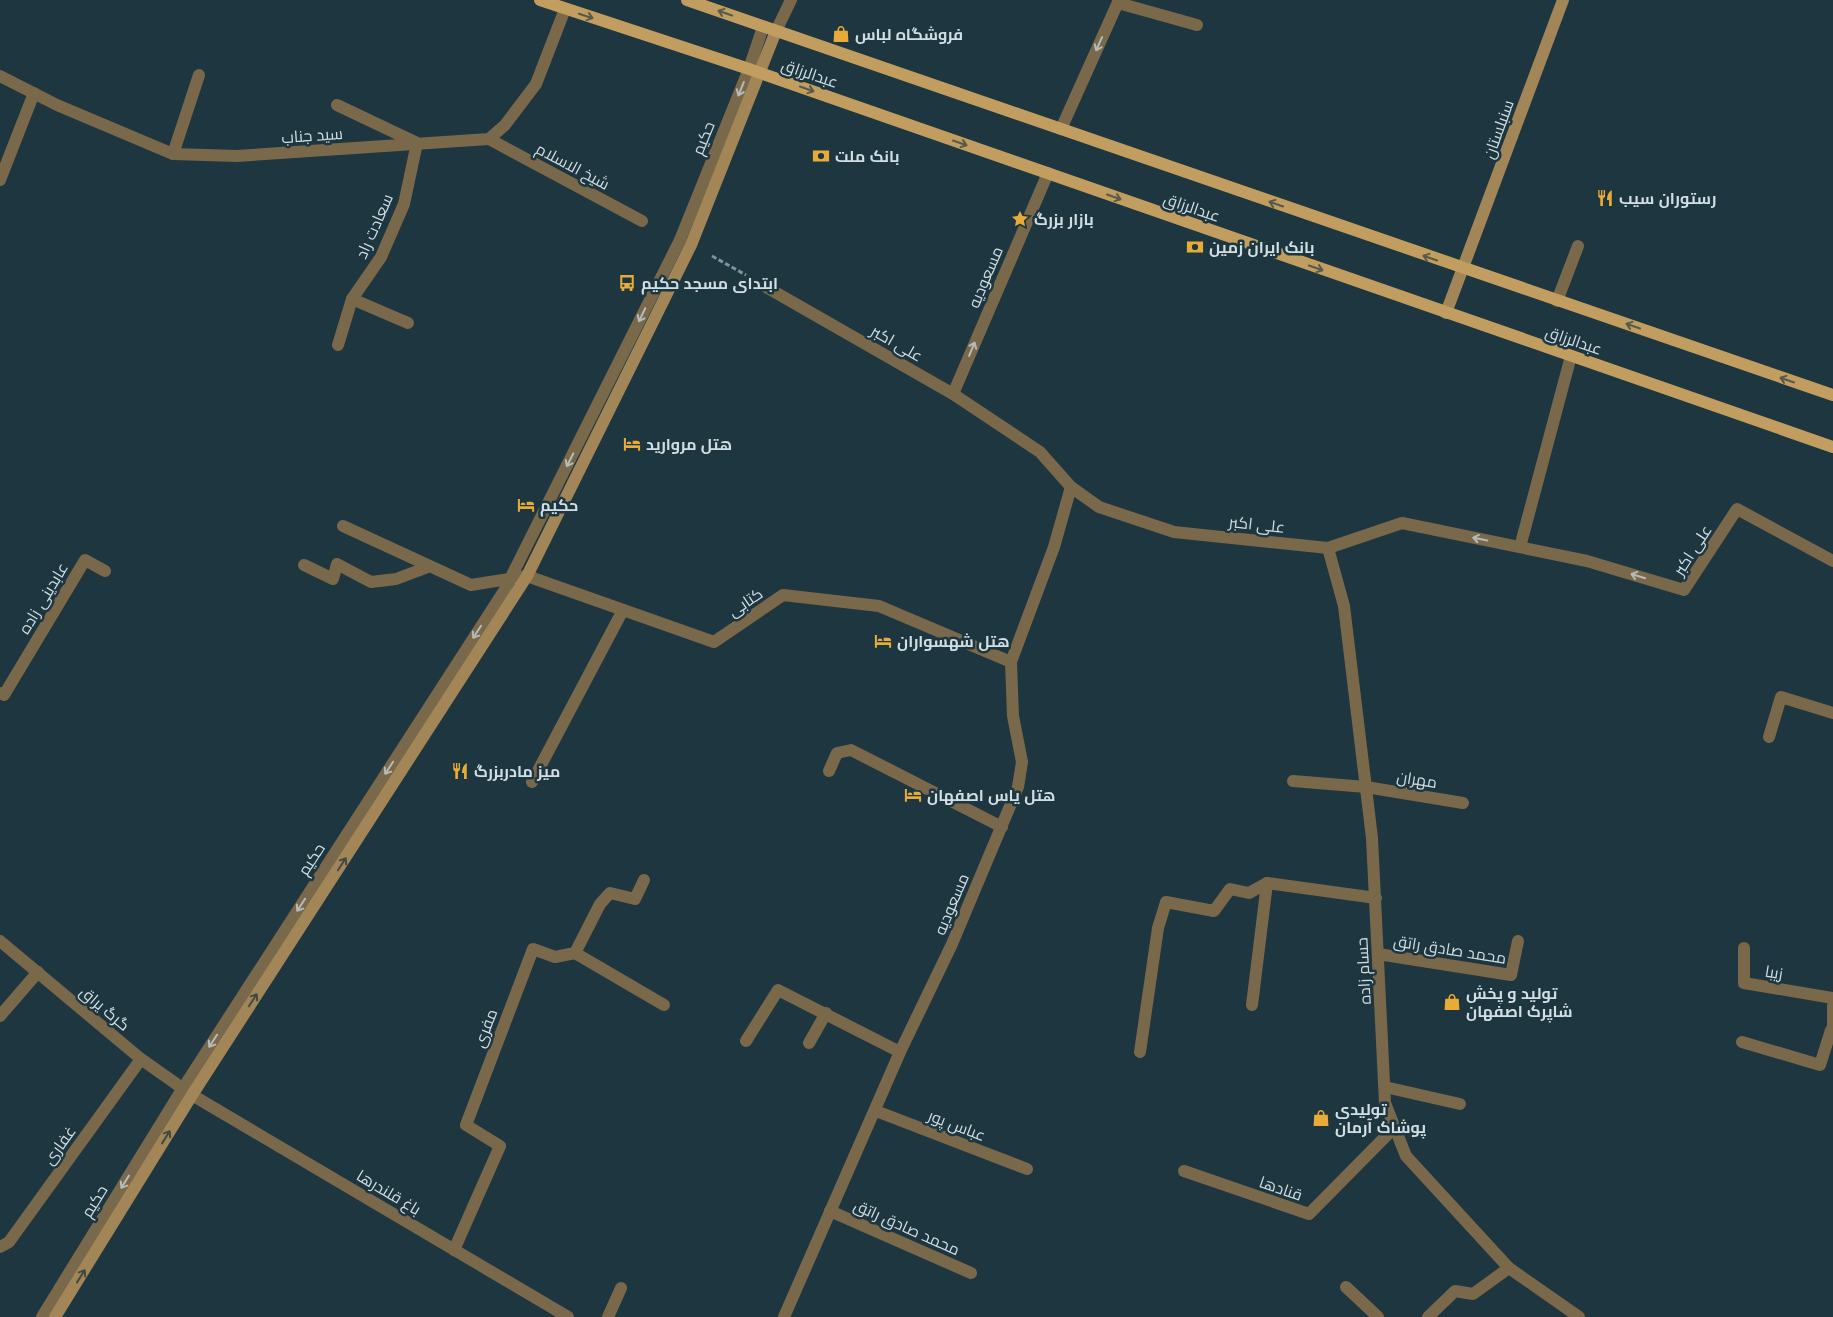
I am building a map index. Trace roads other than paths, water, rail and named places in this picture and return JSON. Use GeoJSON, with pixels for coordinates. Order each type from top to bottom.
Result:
{"type":"FeatureCollection","features":[{"type":"Feature","properties":{"kind":"main road","name":"عبدالرزاق"},"geometry":{"type":"LineString","coordinates":[[540,0],[755,71],[1833,447]]}},
{"type":"Feature","properties":{"kind":"main road","name":"عبدالرزاق"},"geometry":{"type":"LineString","coordinates":[[687,0],[1463,270],[1833,396]]}},
{"type":"Feature","properties":{"kind":"main road","name":"سنبلستان"},"geometry":{"type":"LineString","coordinates":[[1446,313],[1563,0]]}},
{"type":"Feature","properties":{"kind":"main road"},"geometry":{"type":"LineString","coordinates":[[755,71],[776,31]]}},
{"type":"Feature","properties":{"kind":"main road","name":"حکیم"},"geometry":{"type":"LineString","coordinates":[[55,1317],[192,1095],[528,576],[691,245],[755,71]]}},
{"type":"Feature","properties":{"kind":"street"},"geometry":{"type":"LineString","coordinates":[[776,31],[791,0]]}},
{"type":"Feature","properties":{"kind":"street"},"geometry":{"type":"LineString","coordinates":[[1061,129],[1119,2],[1197,25]]}},
{"type":"Feature","properties":{"kind":"street"},"geometry":{"type":"LineString","coordinates":[[489,139],[505,125],[536,84],[565,9]]}},
{"type":"Feature","properties":{"kind":"street","name":"حکیم"},"geometry":{"type":"LineString","coordinates":[[42,1317],[178,1096],[504,591],[680,240],[755,71],[763,26]]}},
{"type":"Feature","properties":{"kind":"street"},"geometry":{"type":"LineString","coordinates":[[173,154],[199,75]]}},
{"type":"Feature","properties":{"kind":"street","name":"سید جناب"},"geometry":{"type":"LineString","coordinates":[[0,76],[34,93],[173,154],[237,156],[489,139]]}},
{"type":"Feature","properties":{"kind":"street"},"geometry":{"type":"LineString","coordinates":[[0,180],[34,93]]}},
{"type":"Feature","properties":{"kind":"street"},"geometry":{"type":"LineString","coordinates":[[337,106],[417,143]]}},
{"type":"Feature","properties":{"kind":"street","name":"شیخ الاسلام"},"geometry":{"type":"LineString","coordinates":[[489,139],[642,221]]}},
{"type":"Feature","properties":{"kind":"street","name":"سعادت راد"},"geometry":{"type":"LineString","coordinates":[[338,345],[352,299],[381,257],[404,204],[417,143]]}},
{"type":"Feature","properties":{"kind":"street","name":"مسعودیه"},"geometry":{"type":"LineString","coordinates":[[953,394],[1048,173]]}},
{"type":"Feature","properties":{"kind":"street"},"geometry":{"type":"LineString","coordinates":[[1557,301],[1578,246]]}},
{"type":"Feature","properties":{"kind":"street","name":"علی اکبر"},"geometry":{"type":"LineString","coordinates":[[766,287],[953,394],[1040,452],[1071,487],[1098,507],[1174,532],[1328,548],[1402,523],[1587,561],[1684,590],[1738,509],[1833,561]]}},
{"type":"Feature","properties":{"kind":"street"},"geometry":{"type":"LineString","coordinates":[[352,299],[408,323]]}},
{"type":"Feature","properties":{"kind":"street"},"geometry":{"type":"LineString","coordinates":[[1520,547],[1571,356]]}},
{"type":"Feature","properties":{"kind":"street","name":"مسعودیه"},"geometry":{"type":"LineString","coordinates":[[784,1317],[876,1111],[900,1052],[952,944],[1018,787],[1022,762],[1013,716],[1011,662],[1054,547],[1071,487]]}},
{"type":"Feature","properties":{"kind":"street"},"geometry":{"type":"LineString","coordinates":[[343,526],[428,567],[472,585],[528,576]]}},
{"type":"Feature","properties":{"kind":"street","name":"حسام زاده"},"geometry":{"type":"LineString","coordinates":[[1328,548],[1344,606],[1372,838],[1385,1103],[1406,1156],[1509,1268],[1579,1317]]}},
{"type":"Feature","properties":{"kind":"street","name":"عابدینی زاده"},"geometry":{"type":"LineString","coordinates":[[0,693],[4,695],[85,560],[105,571]]}},
{"type":"Feature","properties":{"kind":"street"},"geometry":{"type":"LineString","coordinates":[[304,565],[334,579],[337,564],[371,582],[396,579],[428,567]]}},
{"type":"Feature","properties":{"kind":"street","name":"کتابی"},"geometry":{"type":"LineString","coordinates":[[528,576],[714,642],[783,595],[879,606],[1011,662]]}},
{"type":"Feature","properties":{"kind":"street"},"geometry":{"type":"LineString","coordinates":[[532,782],[623,610]]}},
{"type":"Feature","properties":{"kind":"street"},"geometry":{"type":"LineString","coordinates":[[1769,738],[1781,697],[1833,713]]}},
{"type":"Feature","properties":{"kind":"street"},"geometry":{"type":"LineString","coordinates":[[829,771],[838,752],[852,750],[1002,827]]}},
{"type":"Feature","properties":{"kind":"street","name":"مهران"},"geometry":{"type":"LineString","coordinates":[[1293,781],[1366,787],[1464,802]]}},
{"type":"Feature","properties":{"kind":"street"},"geometry":{"type":"LineString","coordinates":[[644,880],[635,899],[610,893],[600,904],[575,953],[664,1005]]}},
{"type":"Feature","properties":{"kind":"street"},"geometry":{"type":"LineString","coordinates":[[1140,1052],[1158,928],[1166,902],[1214,911],[1230,889],[1249,893],[1267,883],[1376,898]]}},
{"type":"Feature","properties":{"kind":"street"},"geometry":{"type":"LineString","coordinates":[[1252,1005],[1267,883]]}},
{"type":"Feature","properties":{"kind":"street","name":"گرگ یراق"},"geometry":{"type":"LineString","coordinates":[[0,941],[142,1059],[192,1095]]}},
{"type":"Feature","properties":{"kind":"street","name":"محمد صادق راتق"},"geometry":{"type":"LineString","coordinates":[[1378,954],[1511,975],[1518,941]]}},
{"type":"Feature","properties":{"kind":"street","name":"زیبا"},"geometry":{"type":"LineString","coordinates":[[1744,948],[1744,984],[1833,998]]}},
{"type":"Feature","properties":{"kind":"street","name":"مفری"},"geometry":{"type":"LineString","coordinates":[[454,1250],[500,1146],[466,1125],[533,949],[555,957],[575,953]]}},
{"type":"Feature","properties":{"kind":"street"},"geometry":{"type":"LineString","coordinates":[[0,1016],[38,972]]}},
{"type":"Feature","properties":{"kind":"street"},"geometry":{"type":"LineString","coordinates":[[746,1041],[778,990],[900,1052]]}},
{"type":"Feature","properties":{"kind":"street"},"geometry":{"type":"LineString","coordinates":[[1742,1042],[1820,1065],[1832,1030],[1833,1006]]}},
{"type":"Feature","properties":{"kind":"street"},"geometry":{"type":"LineString","coordinates":[[809,1044],[826,1013]]}},
{"type":"Feature","properties":{"kind":"street","name":"غفاری"},"geometry":{"type":"LineString","coordinates":[[0,1247],[9,1242],[142,1059]]}},
{"type":"Feature","properties":{"kind":"street"},"geometry":{"type":"LineString","coordinates":[[1384,1087],[1460,1104]]}},
{"type":"Feature","properties":{"kind":"street","name":"باغ قلندرها"},"geometry":{"type":"LineString","coordinates":[[192,1095],[568,1317]]}},
{"type":"Feature","properties":{"kind":"street","name":"عباس پور"},"geometry":{"type":"LineString","coordinates":[[876,1111],[1027,1169]]}},
{"type":"Feature","properties":{"kind":"street","name":"قنادها"},"geometry":{"type":"LineString","coordinates":[[1184,1171],[1309,1214],[1395,1127]]}},
{"type":"Feature","properties":{"kind":"street","name":"محمد صادق راتق"},"geometry":{"type":"LineString","coordinates":[[830,1211],[971,1273]]}},
{"type":"Feature","properties":{"kind":"street"},"geometry":{"type":"LineString","coordinates":[[1428,1317],[1455,1291],[1473,1294],[1509,1268]]}},
{"type":"Feature","properties":{"kind":"street"},"geometry":{"type":"LineString","coordinates":[[608,1317],[621,1288]]}},
{"type":"Feature","properties":{"kind":"street"},"geometry":{"type":"LineString","coordinates":[[1346,1288],[1378,1317]]}},
{"type":"Feature","properties":{"kind":"place","name":"فروشگاه لباس"},"geometry":{"type":"Point","coordinates":[841,34]}},
{"type":"Feature","properties":{"kind":"place","name":"بانک ملت"},"geometry":{"type":"Point","coordinates":[821,156]}},
{"type":"Feature","properties":{"kind":"place","name":"رستوران سيب"},"geometry":{"type":"Point","coordinates":[1605,198]}},
{"type":"Feature","properties":{"kind":"place","name":"بازار بزرگ"},"geometry":{"type":"Point","coordinates":[1020,219]}},
{"type":"Feature","properties":{"kind":"place","name":"بانک ایران زمین"},"geometry":{"type":"Point","coordinates":[1195,247]}},
{"type":"Feature","properties":{"kind":"place","name":"ابتدای مسجد حکیم"},"geometry":{"type":"Point","coordinates":[627,283]}},
{"type":"Feature","properties":{"kind":"place","name":"هتل مروارید"},"geometry":{"type":"Point","coordinates":[632,444]}},
{"type":"Feature","properties":{"kind":"place","name":"حکیم"},"geometry":{"type":"Point","coordinates":[526,505]}},
{"type":"Feature","properties":{"kind":"place","name":"هتل شهسواران"},"geometry":{"type":"Point","coordinates":[883,641]}},
{"type":"Feature","properties":{"kind":"place","name":"میز مادربزرگ"},"geometry":{"type":"Point","coordinates":[460,771]}},
{"type":"Feature","properties":{"kind":"place","name":"هتل یاس اصفهان"},"geometry":{"type":"Point","coordinates":[913,795]}},
{"type":"Feature","properties":{"kind":"place","name":"تولید و پخش شاپرک اصفهان"},"geometry":{"type":"Point","coordinates":[1452,1002]}},
{"type":"Feature","properties":{"kind":"place","name":"تولیدی پوشاک آرمان"},"geometry":{"type":"Point","coordinates":[1321,1118]}}]}
